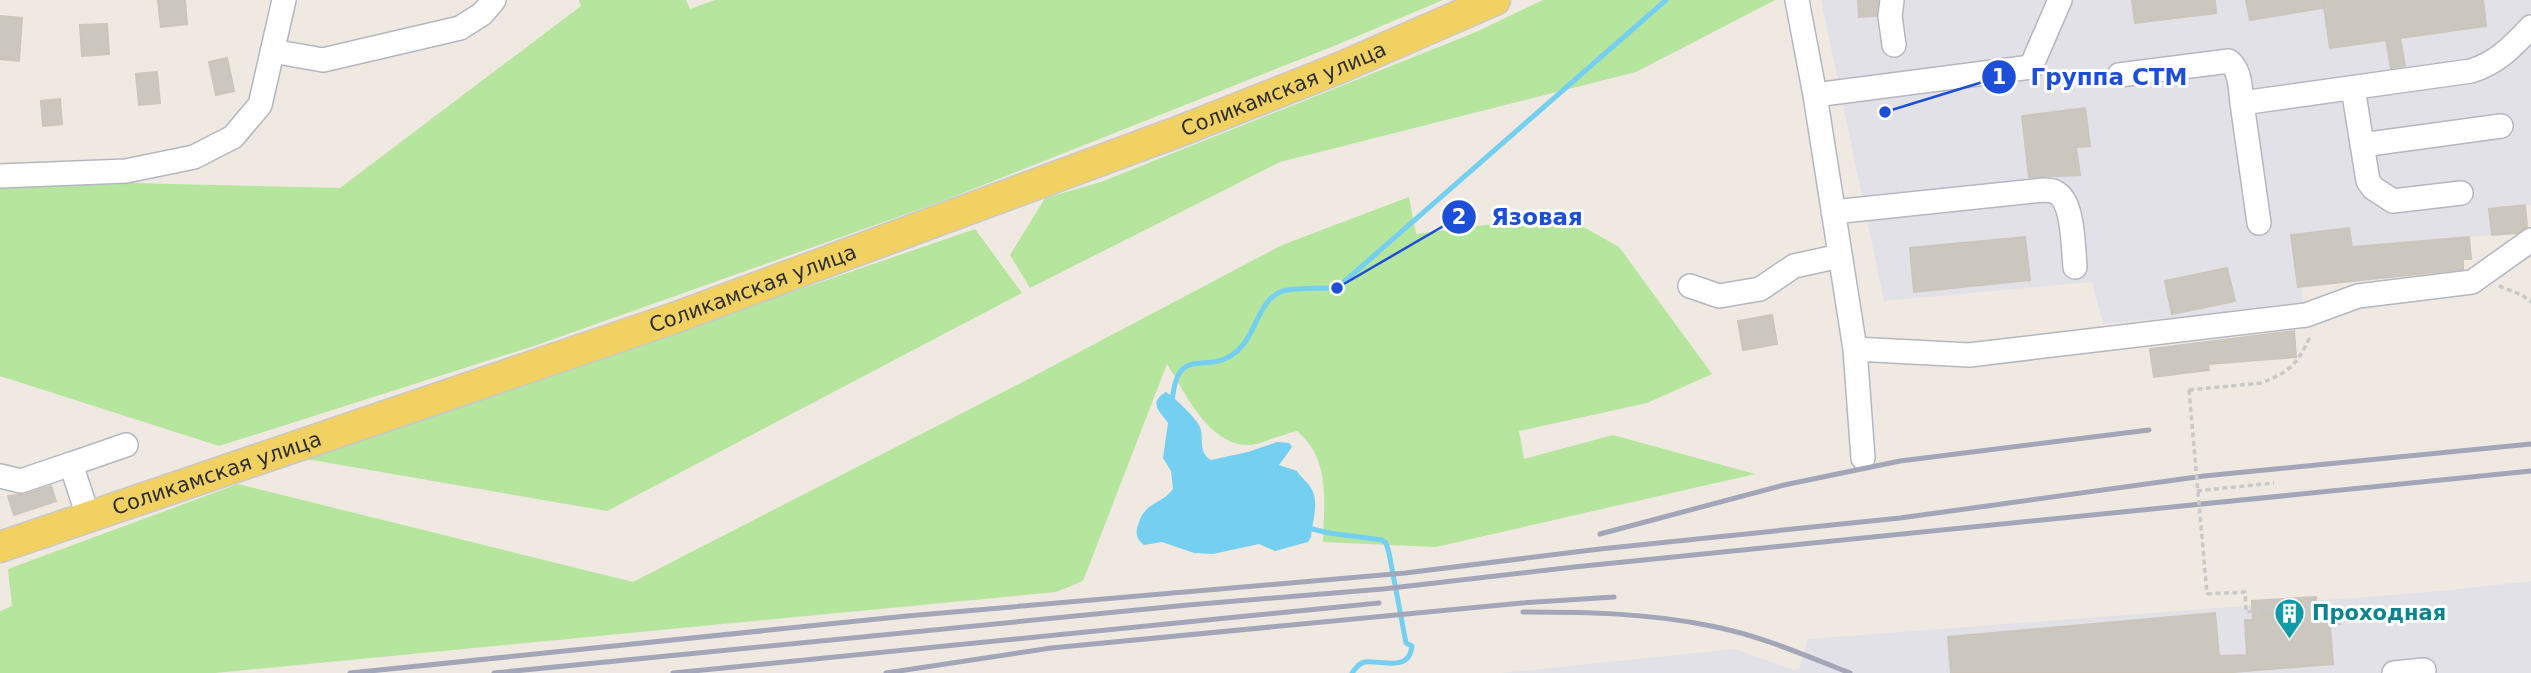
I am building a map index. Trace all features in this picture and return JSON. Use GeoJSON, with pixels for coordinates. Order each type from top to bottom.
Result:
{"type":"FeatureCollection","features":[{"type":"Feature","properties":{"kind":"main road","name":"Соликамская улица"},"geometry":{"type":"LineString","coordinates":[[0,547],[677,317],[1180,131],[1336,69],[1495,0]]}},
{"type":"Feature","properties":{"kind":"street"},"geometry":{"type":"LineString","coordinates":[[0,176],[126,171],[194,157],[233,137],[260,105],[284,0]]}},
{"type":"Feature","properties":{"kind":"street"},"geometry":{"type":"LineString","coordinates":[[272,51],[323,61],[460,28],[482,14],[494,0]]}},
{"type":"Feature","properties":{"kind":"street"},"geometry":{"type":"LineString","coordinates":[[1797,0],[1815,95],[1855,349],[1863,458]]}},
{"type":"Feature","properties":{"kind":"street"},"geometry":{"type":"LineString","coordinates":[[1892,0],[1890,16],[1894,45]]}},
{"type":"Feature","properties":{"kind":"street"},"geometry":{"type":"LineString","coordinates":[[1815,95],[2031,67],[2060,0]]}},
{"type":"Feature","properties":{"kind":"street"},"geometry":{"type":"LineString","coordinates":[[2242,103],[2471,71],[2490,65],[2510,50],[2531,27]]}},
{"type":"Feature","properties":{"kind":"street"},"geometry":{"type":"LineString","coordinates":[[2119,75],[2229,61],[2235,66],[2259,223]]}},
{"type":"Feature","properties":{"kind":"street"},"geometry":{"type":"LineString","coordinates":[[2354,88],[2368,181],[2373,188],[2393,201],[2461,192]]}},
{"type":"Feature","properties":{"kind":"street"},"geometry":{"type":"LineString","coordinates":[[2362,145],[2501,126]]}},
{"type":"Feature","properties":{"kind":"street"},"geometry":{"type":"LineString","coordinates":[[1833,212],[2044,190],[2055,192],[2065,201],[2070,212],[2075,267]]}},
{"type":"Feature","properties":{"kind":"street"},"geometry":{"type":"LineString","coordinates":[[1855,349],[1969,355],[2306,315],[2358,296],[2459,285],[2479,279],[2531,240]]}},
{"type":"Feature","properties":{"kind":"street"},"geometry":{"type":"LineString","coordinates":[[1690,286],[1719,296],[1760,289],[1794,266],[1840,256]]}},
{"type":"Feature","properties":{"kind":"street"},"geometry":{"type":"LineString","coordinates":[[0,476],[21,481],[126,446]]}},
{"type":"Feature","properties":{"kind":"street"},"geometry":{"type":"LineString","coordinates":[[71,464],[88,516]]}},
{"type":"Feature","properties":{"kind":"street"},"geometry":{"type":"LineString","coordinates":[[2394,673],[2424,670]]}},
{"type":"Feature","properties":{"kind":"path"},"geometry":{"type":"LineString","coordinates":[[2479,279],[2522,295],[2531,302]]}},
{"type":"Feature","properties":{"kind":"path"},"geometry":{"type":"LineString","coordinates":[[2306,315],[2309,339],[2298,362],[2283,373],[2261,383],[2189,390],[2207,594],[2245,592],[2246,611],[2311,606]]}},
{"type":"Feature","properties":{"kind":"path"},"geometry":{"type":"LineString","coordinates":[[2197,491],[2274,484]]}},
{"type":"Feature","properties":{"kind":"shaded area"},"geometry":{"type":"Polygon","coordinates":[[[1821,0],[2531,0],[2531,205],[2525,206],[2528,232],[2469,237],[2471,259],[2463,260],[2464,278],[2445,280],[2443,272],[2302,287],[2303,305],[2103,324],[2092,282],[1884,301],[1821,0]]]}},
{"type":"Feature","properties":{"kind":"shaded area"},"geometry":{"type":"Polygon","coordinates":[[[2531,581],[2531,673],[1501,673],[1734,649],[1794,670],[1800,667],[1808,639],[2431,592],[2531,581]]]}},
{"type":"Feature","properties":{"kind":"green space"},"geometry":{"type":"Polygon","coordinates":[[[579,0],[686,0],[690,9],[715,0],[1443,0],[943,201],[534,346],[219,446],[0,376],[0,188],[11,180],[340,188],[581,6],[579,0]]]}},
{"type":"Feature","properties":{"kind":"green space"},"geometry":{"type":"Polygon","coordinates":[[[1543,0],[1775,0],[1636,72],[1280,162],[1030,288],[1010,255],[1045,198],[1101,182],[1476,32],[1543,0]]]}},
{"type":"Feature","properties":{"kind":"green space"},"geometry":{"type":"Polygon","coordinates":[[[1409,197],[1416,234],[1562,215],[1619,247],[1712,374],[1647,403],[1519,431],[1524,459],[1613,435],[1755,474],[1436,547],[1323,542],[1323,482],[1316,455],[1308,442],[1297,431],[1250,445],[1235,443],[1222,437],[1200,416],[1167,364],[1083,581],[1056,592],[215,673],[0,673],[0,611],[12,606],[8,569],[238,484],[633,582],[1282,245],[1409,197]]]}},
{"type":"Feature","properties":{"kind":"green space"},"geometry":{"type":"Polygon","coordinates":[[[975,229],[1022,293],[607,511],[306,459],[975,229]]]}},
{"type":"Feature","properties":{"kind":"water"},"geometry":{"type":"Polygon","coordinates":[[[1166,392],[1200,426],[1203,450],[1211,460],[1277,442],[1289,443],[1292,447],[1279,465],[1297,471],[1311,488],[1315,499],[1311,537],[1308,542],[1275,551],[1259,544],[1213,554],[1194,553],[1162,542],[1142,543],[1137,534],[1141,517],[1173,489],[1171,471],[1163,458],[1168,423],[1156,404],[1166,392]]]}},
{"type":"Feature","properties":{"kind":"building"},"geometry":{"type":"Polygon","coordinates":[[[185,0],[187,24],[161,27],[158,1],[185,0]]]}},
{"type":"Feature","properties":{"kind":"building"},"geometry":{"type":"Polygon","coordinates":[[[1858,0],[1878,0],[1876,16],[1859,17],[1858,0]]]}},
{"type":"Feature","properties":{"kind":"building"},"geometry":{"type":"Polygon","coordinates":[[[2132,0],[2215,0],[2216,13],[2135,23],[2132,0]]]}},
{"type":"Feature","properties":{"kind":"building"},"geometry":{"type":"Polygon","coordinates":[[[2246,0],[2323,0],[2323,8],[2250,20],[2246,0]]]}},
{"type":"Feature","properties":{"kind":"building"},"geometry":{"type":"Polygon","coordinates":[[[2323,0],[2483,0],[2486,26],[2400,38],[2405,66],[2391,68],[2386,40],[2330,48],[2323,0]]]}},
{"type":"Feature","properties":{"kind":"building"},"geometry":{"type":"Polygon","coordinates":[[[0,16],[22,18],[19,61],[0,59],[0,16]]]}},
{"type":"Feature","properties":{"kind":"building"},"geometry":{"type":"Polygon","coordinates":[[[107,24],[109,54],[82,56],[80,25],[107,24]]]}},
{"type":"Feature","properties":{"kind":"building"},"geometry":{"type":"Polygon","coordinates":[[[227,58],[234,91],[216,95],[209,62],[227,58]]]}},
{"type":"Feature","properties":{"kind":"building"},"geometry":{"type":"Polygon","coordinates":[[[157,72],[160,103],[139,105],[136,74],[157,72]]]}},
{"type":"Feature","properties":{"kind":"building"},"geometry":{"type":"Polygon","coordinates":[[[60,99],[62,124],[43,126],[41,101],[60,99]]]}},
{"type":"Feature","properties":{"kind":"building"},"geometry":{"type":"Polygon","coordinates":[[[2085,108],[2090,146],[2076,147],[2080,175],[2029,177],[2022,116],[2085,108]]]}},
{"type":"Feature","properties":{"kind":"building"},"geometry":{"type":"Polygon","coordinates":[[[2525,205],[2527,227],[2517,233],[2492,235],[2489,209],[2525,205]]]}},
{"type":"Feature","properties":{"kind":"building"},"geometry":{"type":"Polygon","coordinates":[[[2349,228],[2352,247],[2469,237],[2471,259],[2463,259],[2463,269],[2298,287],[2291,235],[2349,228]]]}},
{"type":"Feature","properties":{"kind":"building"},"geometry":{"type":"Polygon","coordinates":[[[2025,237],[2030,280],[1914,292],[1910,248],[2025,237]]]}},
{"type":"Feature","properties":{"kind":"building"},"geometry":{"type":"Polygon","coordinates":[[[2227,268],[2235,301],[2172,314],[2165,281],[2227,268]]]}},
{"type":"Feature","properties":{"kind":"building"},"geometry":{"type":"Polygon","coordinates":[[[1772,315],[1777,344],[1743,350],[1738,321],[1772,315]]]}},
{"type":"Feature","properties":{"kind":"building"},"geometry":{"type":"Polygon","coordinates":[[[2294,331],[2296,357],[2208,364],[2209,370],[2154,377],[2150,349],[2294,331]]]}},
{"type":"Feature","properties":{"kind":"building"},"geometry":{"type":"Polygon","coordinates":[[[51,486],[56,501],[14,515],[8,496],[26,494],[51,486]]]}},
{"type":"Feature","properties":{"kind":"building"},"geometry":{"type":"Polygon","coordinates":[[[2316,597],[2317,611],[2339,610],[2340,624],[2330,625],[2333,664],[2221,673],[1951,673],[1948,637],[2215,613],[2219,656],[2247,655],[2245,620],[2253,620],[2252,601],[2316,597]]]}},
{"type":"Feature","properties":{"kind":"waterway"},"geometry":{"type":"LineString","coordinates":[[1172,402],[1175,382],[1188,365],[1218,361],[1230,356],[1247,340],[1264,308],[1275,295],[1296,289],[1337,288],[1666,0]]}},
{"type":"Feature","properties":{"kind":"waterway"},"geometry":{"type":"LineString","coordinates":[[1308,528],[1382,540],[1386,543],[1406,643],[1412,646],[1410,654],[1406,660],[1400,662],[1363,663],[1352,673]]}},
{"type":"Feature","properties":{"kind":"railway"},"geometry":{"type":"LineString","coordinates":[[1600,534],[1784,485],[1900,461],[2149,430]]}},
{"type":"Feature","properties":{"kind":"railway"},"geometry":{"type":"LineString","coordinates":[[350,673],[907,616],[1405,573],[1600,549],[1900,518],[2204,476],[2531,444]]}},
{"type":"Feature","properties":{"kind":"railway"},"geometry":{"type":"LineString","coordinates":[[494,673],[1188,605],[1383,589],[1574,567],[2531,471]]}},
{"type":"Feature","properties":{"kind":"railway"},"geometry":{"type":"LineString","coordinates":[[886,673],[1051,648],[1522,603],[1614,597]]}},
{"type":"Feature","properties":{"kind":"railway"},"geometry":{"type":"LineString","coordinates":[[673,673],[1379,603]]}},
{"type":"Feature","properties":{"kind":"railway"},"geometry":{"type":"LineString","coordinates":[[1523,612],[1641,616],[1711,626],[1764,640],[1850,673]]}},
{"type":"Feature","properties":{"kind":"place","name":"Группа СТМ"},"geometry":{"type":"Point","coordinates":[1885,112]}},
{"type":"Feature","properties":{"kind":"place","name":"Язовая"},"geometry":{"type":"Point","coordinates":[1337,288]}},
{"type":"Feature","properties":{"kind":"place","name":"Проходная"},"geometry":{"type":"Point","coordinates":[2289,640]}}]}
